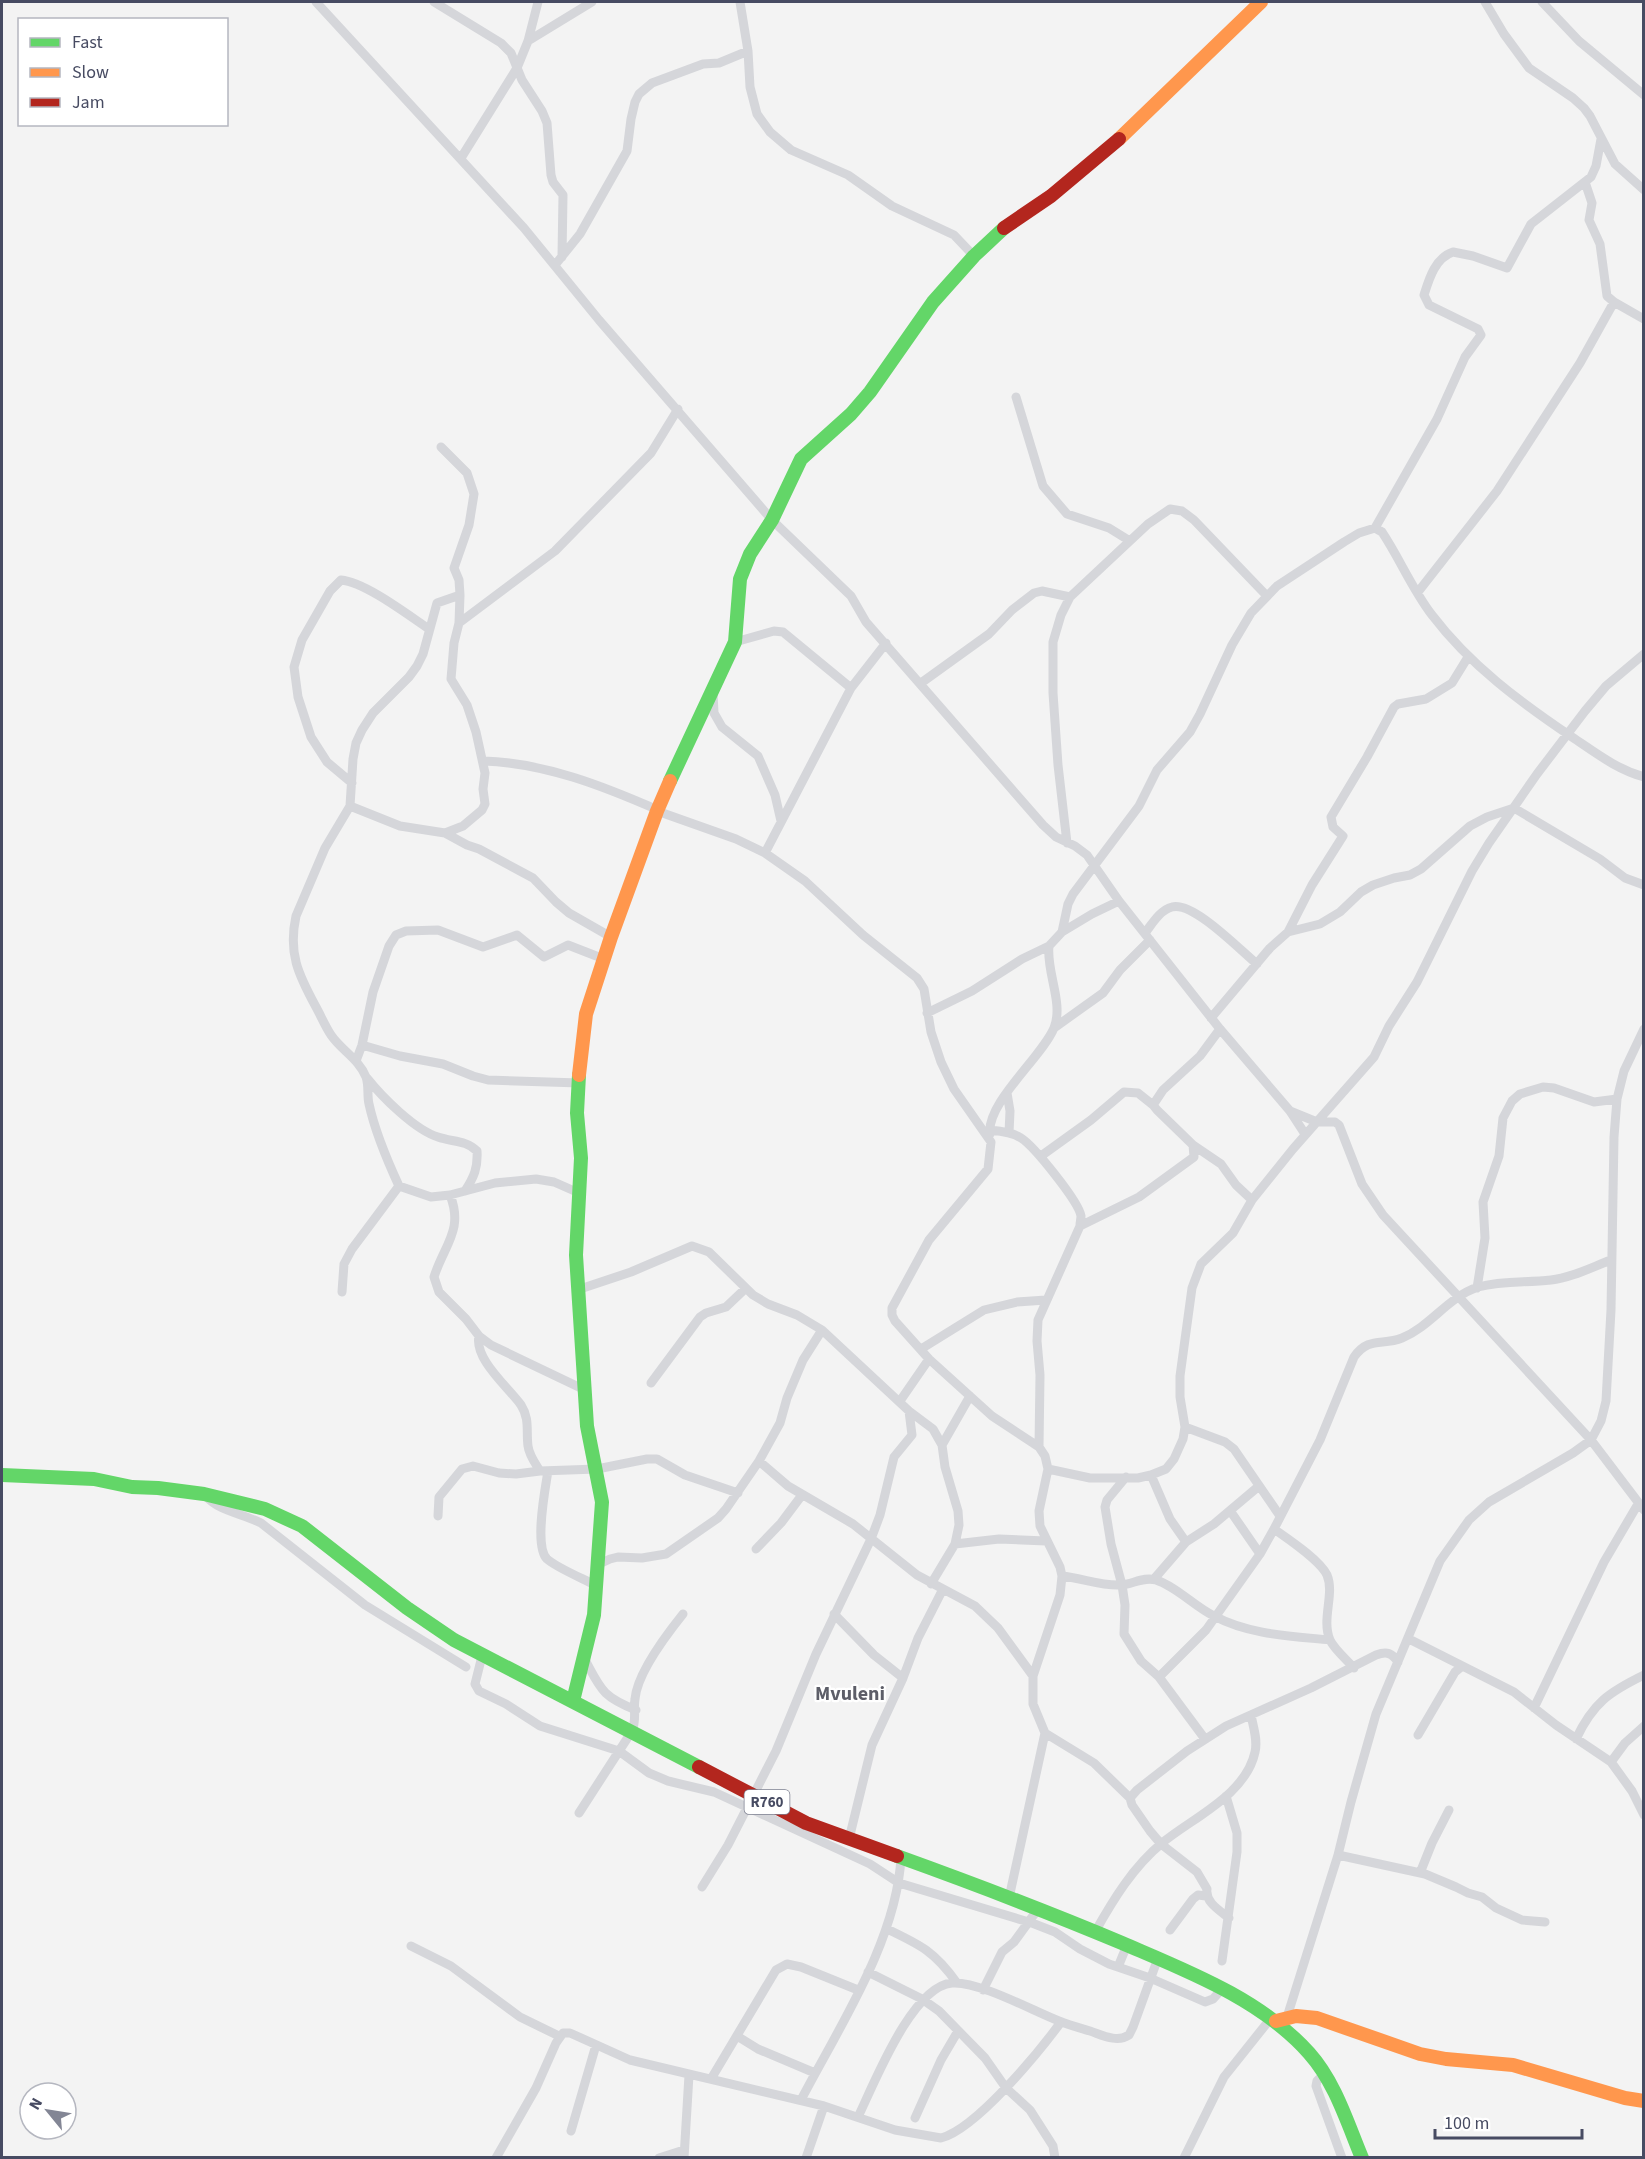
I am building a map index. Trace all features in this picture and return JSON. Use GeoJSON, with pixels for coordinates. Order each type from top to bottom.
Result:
{"type":"FeatureCollection","features":[{"type":"Feature","properties":{"kind":"street"},"geometry":{"type":"LineString","coordinates":[[316,2],[461,158],[772,520],[851,596],[866,622],[1043,825],[1056,837],[1081,849],[1211,1018],[1290,1111],[1305,1134]]}},
{"type":"Feature","properties":{"kind":"street"},"geometry":{"type":"LineString","coordinates":[[435,2],[501,43],[511,53],[522,80],[542,111],[547,123],[551,175],[553,182],[563,195],[562,257]]}},
{"type":"Feature","properties":{"kind":"street"},"geometry":{"type":"LineString","coordinates":[[461,158],[517,68],[528,41],[538,2]]}},
{"type":"Feature","properties":{"kind":"street"},"geometry":{"type":"LineString","coordinates":[[528,41],[592,2]]}},
{"type":"Feature","properties":{"kind":"street"},"geometry":{"type":"LineString","coordinates":[[740,2],[748,51],[750,87],[757,114],[763,123],[791,150],[848,175],[892,206],[954,235],[974,256]]}},
{"type":"Feature","properties":{"kind":"street"},"geometry":{"type":"LineString","coordinates":[[573,1701],[594,1614],[603,1502],[590,1447],[577,1290],[576,1255],[581,1158],[577,1113],[586,1014],[611,937],[658,811],[684,749],[735,642],[740,579],[750,554],[772,520],[801,459],[851,414],[870,392],[933,302],[974,256],[1007,225],[1051,196],[1115,143],[1261,2]]}},
{"type":"Feature","properties":{"kind":"street"},"geometry":{"type":"LineString","coordinates":[[1485,2],[1525,63],[1584,108],[1615,164],[1644,190]]}},
{"type":"Feature","properties":{"kind":"street"},"geometry":{"type":"LineString","coordinates":[[1542,2],[1579,41],[1644,95]]}},
{"type":"Feature","properties":{"kind":"street"},"geometry":{"type":"LineString","coordinates":[[555,265],[580,234],[627,151],[631,119],[639,94],[652,83],[703,64],[719,63],[748,51]]}},
{"type":"Feature","properties":{"kind":"street"},"geometry":{"type":"LineString","coordinates":[[1062,932],[1068,904],[1093,866],[1139,806],[1157,770],[1190,732],[1232,645],[1251,613],[1277,586],[1344,542],[1375,528],[1437,419],[1465,357],[1481,334],[1478,329],[1429,305],[1425,300],[1424,295],[1429,279],[1441,259],[1448,253],[1460,252],[1506,267],[1531,224],[1542,213],[1585,182],[1594,172],[1601,139]]}},
{"type":"Feature","properties":{"kind":"street"},"geometry":{"type":"LineString","coordinates":[[1585,182],[1592,207],[1589,220],[1600,244],[1607,296],[1644,319]]}},
{"type":"Feature","properties":{"kind":"street"},"geometry":{"type":"LineString","coordinates":[[1418,592],[1497,491],[1580,363],[1614,302]]}},
{"type":"Feature","properties":{"kind":"street"},"geometry":{"type":"LineString","coordinates":[[1016,397],[1043,486],[1067,514],[1099,523],[1130,541]]}},
{"type":"Feature","properties":{"kind":"street"},"geometry":{"type":"LineString","coordinates":[[459,623],[555,550],[651,453],[678,409]]}},
{"type":"Feature","properties":{"kind":"street"},"geometry":{"type":"LineString","coordinates":[[441,447],[467,473],[474,494],[469,525],[454,568],[459,580],[460,595],[459,623],[454,642],[451,679],[467,705],[484,761],[485,804],[482,810],[463,826],[445,833]]}},
{"type":"Feature","properties":{"kind":"street"},"geometry":{"type":"LineString","coordinates":[[1067,843],[1058,765],[1053,693],[1053,642],[1061,615],[1070,597],[1148,524],[1170,509],[1182,511],[1194,520],[1266,595]]}},
{"type":"Feature","properties":{"kind":"street"},"geometry":{"type":"LineString","coordinates":[[1375,528],[1382,532],[1435,620],[1468,657],[1505,689],[1622,771],[1644,777]]}},
{"type":"Feature","properties":{"kind":"street"},"geometry":{"type":"LineString","coordinates":[[352,783],[319,752],[308,727],[298,697],[294,668],[302,640],[330,591],[340,580],[362,588],[429,629]]}},
{"type":"Feature","properties":{"kind":"street"},"geometry":{"type":"LineString","coordinates":[[921,683],[989,634],[1012,610],[1034,593],[1042,591],[1070,597]]}},
{"type":"Feature","properties":{"kind":"street"},"geometry":{"type":"LineString","coordinates":[[460,595],[436,603],[423,654],[417,666],[373,713],[362,730],[356,743],[351,806],[310,881],[296,916],[292,946],[295,964],[304,985],[332,1036],[356,1061],[377,1090],[418,1127],[438,1137],[465,1143],[477,1151],[478,1165],[474,1178],[465,1191]]}},
{"type":"Feature","properties":{"kind":"street"},"geometry":{"type":"LineString","coordinates":[[735,642],[774,631],[783,632],[851,688]]}},
{"type":"Feature","properties":{"kind":"street"},"geometry":{"type":"LineString","coordinates":[[765,852],[851,688],[886,643]]}},
{"type":"Feature","properties":{"kind":"street"},"geometry":{"type":"LineString","coordinates":[[1048,1469],[1090,1478],[1126,1477],[1151,1475],[1166,1469],[1174,1459],[1183,1439],[1185,1427],[1180,1396],[1180,1376],[1192,1288],[1201,1264],[1233,1233],[1252,1200],[1305,1134],[1374,1058],[1389,1026],[1418,982],[1472,871],[1489,843],[1567,733],[1606,686],[1644,654]]}},
{"type":"Feature","properties":{"kind":"street"},"geometry":{"type":"LineString","coordinates":[[1211,1018],[1270,948],[1288,932],[1312,885],[1343,836],[1333,827],[1331,817],[1392,711],[1398,704],[1426,699],[1452,683],[1468,657]]}},
{"type":"Feature","properties":{"kind":"street"},"geometry":{"type":"LineString","coordinates":[[713,688],[714,713],[727,731],[758,756],[775,795],[781,821]]}},
{"type":"Feature","properties":{"kind":"street"},"geometry":{"type":"LineString","coordinates":[[484,761],[537,768],[575,777],[765,852],[805,881],[863,935],[917,978],[924,989],[927,1013],[941,1062],[954,1089],[991,1142]]}},
{"type":"Feature","properties":{"kind":"street"},"geometry":{"type":"LineString","coordinates":[[351,806],[400,826],[445,833],[533,878],[569,913],[611,937]]}},
{"type":"Feature","properties":{"kind":"street"},"geometry":{"type":"LineString","coordinates":[[1288,932],[1320,924],[1340,912],[1361,892],[1373,885],[1410,875],[1421,869],[1470,826],[1514,808]]}},
{"type":"Feature","properties":{"kind":"street"},"geometry":{"type":"LineString","coordinates":[[1514,808],[1600,859],[1625,878],[1644,885]]}},
{"type":"Feature","properties":{"kind":"street"},"geometry":{"type":"LineString","coordinates":[[927,1013],[972,991],[1022,959],[1049,946],[1062,932],[1119,901]]}},
{"type":"Feature","properties":{"kind":"street"},"geometry":{"type":"LineString","coordinates":[[1009,1898],[1045,1733],[1033,1704],[1033,1676],[1060,1595],[1062,1576],[1040,1526],[1039,1510],[1048,1469],[1045,1456],[1039,1447],[1004,1425],[929,1359],[895,1321],[892,1308],[929,1240],[988,1169],[990,1130],[1007,1093],[1054,1028],[1102,993],[1166,909],[1183,906],[1210,924],[1257,964]]}},
{"type":"Feature","properties":{"kind":"street"},"geometry":{"type":"LineString","coordinates":[[356,1061],[362,1045],[373,992],[389,946],[396,935],[406,931],[438,930],[483,947],[517,935],[544,957],[568,945],[604,959]]}},
{"type":"Feature","properties":{"kind":"street"},"geometry":{"type":"LineString","coordinates":[[1049,946],[1049,970],[1055,995],[1054,1028]]}},
{"type":"Feature","properties":{"kind":"street"},"geometry":{"type":"LineString","coordinates":[[1153,1105],[1163,1090],[1200,1056],[1220,1029]]}},
{"type":"Feature","properties":{"kind":"street"},"geometry":{"type":"LineString","coordinates":[[1184,2157],[1224,2078],[1278,2019],[1338,1856],[1376,1714],[1440,1561],[1469,1520],[1489,1502],[1534,1477],[1591,1440],[1601,1421],[1606,1401],[1611,1310],[1614,1137],[1617,1100],[1624,1071],[1644,1029]]}},
{"type":"Feature","properties":{"kind":"street"},"geometry":{"type":"LineString","coordinates":[[362,1045],[400,1056],[443,1064],[488,1080],[580,1083]]}},
{"type":"Feature","properties":{"kind":"street"},"geometry":{"type":"LineString","coordinates":[[367,1078],[369,1104],[387,1160],[399,1186],[431,1197],[450,1195],[495,1183],[536,1179],[554,1182],[579,1193]]}},
{"type":"Feature","properties":{"kind":"street"},"geometry":{"type":"LineString","coordinates":[[1477,1288],[1485,1238],[1483,1202],[1499,1156],[1503,1118],[1512,1101],[1521,1094],[1543,1087],[1554,1088],[1594,1102],[1617,1100]]}},
{"type":"Feature","properties":{"kind":"street"},"geometry":{"type":"LineString","coordinates":[[1041,1156],[1091,1120],[1124,1092],[1138,1093],[1193,1145],[1198,1155],[1221,1164],[1236,1185],[1252,1200]]}},
{"type":"Feature","properties":{"kind":"street"},"geometry":{"type":"LineString","coordinates":[[1007,1093],[1010,1112],[1009,1133]]}},
{"type":"Feature","properties":{"kind":"street"},"geometry":{"type":"LineString","coordinates":[[1290,1111],[1317,1122],[1335,1122],[1339,1125],[1362,1184],[1383,1215],[1591,1440],[1641,1507],[1604,1562],[1533,1708]]}},
{"type":"Feature","properties":{"kind":"street"},"geometry":{"type":"LineString","coordinates":[[990,1130],[1019,1136],[1041,1156],[1081,1215],[1080,1226],[1038,1320],[1036,1341],[1040,1375],[1039,1447]]}},
{"type":"Feature","properties":{"kind":"street"},"geometry":{"type":"LineString","coordinates":[[1080,1226],[1139,1197],[1198,1155]]}},
{"type":"Feature","properties":{"kind":"street"},"geometry":{"type":"LineString","coordinates":[[342,1292],[344,1264],[352,1249],[399,1186]]}},
{"type":"Feature","properties":{"kind":"street"},"geometry":{"type":"LineString","coordinates":[[450,1195],[455,1207],[455,1226],[436,1268],[434,1277],[439,1292],[466,1319],[478,1335],[491,1345],[585,1390]]}},
{"type":"Feature","properties":{"kind":"street"},"geometry":{"type":"LineString","coordinates":[[577,1290],[631,1272],[692,1246],[709,1252],[753,1295],[822,1330],[909,1411],[933,1430],[942,1445],[945,1467],[958,1511],[958,1525],[955,1544],[931,1584]]}},
{"type":"Feature","properties":{"kind":"street"},"geometry":{"type":"LineString","coordinates":[[1159,1677],[1206,1630],[1260,1554],[1320,1440],[1354,1357],[1359,1350],[1367,1344],[1401,1338],[1415,1331],[1458,1296],[1477,1288],[1509,1281],[1551,1280],[1572,1275],[1611,1260]]}},
{"type":"Feature","properties":{"kind":"street"},"geometry":{"type":"LineString","coordinates":[[651,1383],[700,1317],[726,1307],[746,1288]]}},
{"type":"Feature","properties":{"kind":"street"},"geometry":{"type":"LineString","coordinates":[[921,1349],[984,1310],[1017,1302],[1046,1300]]}},
{"type":"Feature","properties":{"kind":"street"},"geometry":{"type":"LineString","coordinates":[[597,1565],[618,1557],[642,1558],[666,1554],[718,1518],[738,1493],[780,1424],[787,1398],[803,1360],[822,1330]]}},
{"type":"Feature","properties":{"kind":"street"},"geometry":{"type":"LineString","coordinates":[[478,1335],[479,1350],[499,1380],[523,1409],[529,1427],[528,1446],[531,1455],[544,1471],[541,1512],[543,1552],[551,1562],[597,1587]]}},
{"type":"Feature","properties":{"kind":"street"},"geometry":{"type":"LineString","coordinates":[[900,1401],[929,1359]]}},
{"type":"Feature","properties":{"kind":"street"},"geometry":{"type":"LineString","coordinates":[[942,1445],[970,1396]]}},
{"type":"Feature","properties":{"kind":"street"},"geometry":{"type":"LineString","coordinates":[[702,1887],[722,1856],[776,1751],[834,1614],[871,1539],[880,1515],[894,1457],[912,1435],[909,1411]]}},
{"type":"Feature","properties":{"kind":"street"},"geometry":{"type":"LineString","coordinates":[[933,1430],[953,1423]]}},
{"type":"Feature","properties":{"kind":"street"},"geometry":{"type":"LineString","coordinates":[[1185,1427],[1225,1442],[1234,1449],[1280,1516]]}},
{"type":"Feature","properties":{"kind":"street"},"geometry":{"type":"LineString","coordinates":[[438,1516],[439,1497],[466,1466],[516,1474],[597,1469],[647,1459],[657,1460],[685,1475],[738,1493]]}},
{"type":"Feature","properties":{"kind":"street"},"geometry":{"type":"LineString","coordinates":[[759,1461],[802,1495],[853,1524],[905,1567],[931,1584],[975,1606],[998,1628],[1033,1676]]}},
{"type":"Feature","properties":{"kind":"street","name":"R760"},"geometry":{"type":"LineString","coordinates":[[2,1475],[94,1479],[132,1487],[204,1494],[265,1509],[303,1526],[407,1608],[480,1661],[573,1701],[632,1731],[751,1801],[801,1826],[901,1857],[1127,1945],[1222,1989],[1278,2019],[1309,2053],[1324,2074],[1362,2157]]}},
{"type":"Feature","properties":{"kind":"street"},"geometry":{"type":"LineString","coordinates":[[1151,1475],[1170,1519],[1186,1542]]}},
{"type":"Feature","properties":{"kind":"street"},"geometry":{"type":"LineString","coordinates":[[1126,1477],[1107,1500],[1105,1508],[1111,1544],[1122,1585],[1125,1605],[1124,1634],[1141,1662],[1159,1677],[1205,1739]]}},
{"type":"Feature","properties":{"kind":"street"},"geometry":{"type":"LineString","coordinates":[[1154,1579],[1186,1542],[1230,1512],[1259,1486]]}},
{"type":"Feature","properties":{"kind":"street"},"geometry":{"type":"LineString","coordinates":[[204,1494],[218,1507],[261,1523],[364,1605],[466,1667],[479,1691],[506,1704],[540,1726],[619,1751],[649,1773],[668,1781],[751,1801]]}},
{"type":"Feature","properties":{"kind":"street"},"geometry":{"type":"LineString","coordinates":[[756,1549],[781,1523],[802,1495]]}},
{"type":"Feature","properties":{"kind":"street"},"geometry":{"type":"LineString","coordinates":[[1230,1512],[1260,1554]]}},
{"type":"Feature","properties":{"kind":"street"},"geometry":{"type":"LineString","coordinates":[[1275,1529],[1326,1572],[1328,1580],[1327,1620],[1330,1640],[1354,1668]]}},
{"type":"Feature","properties":{"kind":"street"},"geometry":{"type":"LineString","coordinates":[[955,1544],[999,1539],[1046,1541]]}},
{"type":"Feature","properties":{"kind":"street"},"geometry":{"type":"LineString","coordinates":[[1062,1576],[1122,1585],[1138,1580],[1154,1579],[1215,1616],[1262,1633],[1330,1640]]}},
{"type":"Feature","properties":{"kind":"street"},"geometry":{"type":"LineString","coordinates":[[849,1839],[872,1745],[903,1678],[918,1638],[943,1589]]}},
{"type":"Feature","properties":{"kind":"street"},"geometry":{"type":"LineString","coordinates":[[579,1814],[632,1731],[636,1722],[634,1700],[639,1681],[662,1641],[684,1614]]}},
{"type":"Feature","properties":{"kind":"street"},"geometry":{"type":"LineString","coordinates":[[834,1614],[874,1655],[903,1678]]}},
{"type":"Feature","properties":{"kind":"street"},"geometry":{"type":"LineString","coordinates":[[1408,1639],[1514,1692],[1533,1708],[1611,1762],[1632,1791],[1644,1815]]}},
{"type":"Feature","properties":{"kind":"street"},"geometry":{"type":"LineString","coordinates":[[1130,1798],[1160,1772],[1226,1726],[1382,1653],[1388,1653],[1398,1662]]}},
{"type":"Feature","properties":{"kind":"street"},"geometry":{"type":"LineString","coordinates":[[584,1658],[598,1687],[604,1694],[636,1710]]}},
{"type":"Feature","properties":{"kind":"street"},"geometry":{"type":"LineString","coordinates":[[466,1667],[480,1661]]}},
{"type":"Feature","properties":{"kind":"street"},"geometry":{"type":"LineString","coordinates":[[475,1684],[480,1661]]}},
{"type":"Feature","properties":{"kind":"street"},"geometry":{"type":"LineString","coordinates":[[1418,1735],[1455,1672],[1461,1666]]}},
{"type":"Feature","properties":{"kind":"street"},"geometry":{"type":"LineString","coordinates":[[1576,1739],[1593,1710],[1603,1699],[1644,1675]]}},
{"type":"Feature","properties":{"kind":"street"},"geometry":{"type":"LineString","coordinates":[[1095,1932],[1140,1865],[1161,1844],[1226,1796],[1247,1770],[1256,1752],[1251,1715]]}},
{"type":"Feature","properties":{"kind":"street"},"geometry":{"type":"LineString","coordinates":[[1611,1762],[1625,1743],[1644,1726]]}},
{"type":"Feature","properties":{"kind":"street"},"geometry":{"type":"LineString","coordinates":[[1045,1733],[1094,1763],[1130,1798],[1132,1805],[1161,1844],[1197,1872],[1207,1889],[1208,1900],[1229,1918]]}},
{"type":"Feature","properties":{"kind":"street"},"geometry":{"type":"LineString","coordinates":[[1222,1961],[1237,1852],[1237,1833],[1226,1796]]}},
{"type":"Feature","properties":{"kind":"street"},"geometry":{"type":"LineString","coordinates":[[1420,1873],[1449,1810]]}},
{"type":"Feature","properties":{"kind":"street"},"geometry":{"type":"LineString","coordinates":[[801,1826],[870,1864],[899,1883],[1055,1932],[1080,1949],[1118,1967],[1205,2002],[1213,1999],[1222,1989]]}},
{"type":"Feature","properties":{"kind":"street"},"geometry":{"type":"LineString","coordinates":[[1338,1856],[1420,1873],[1482,1897],[1496,1908],[1522,1920],[1545,1922]]}},
{"type":"Feature","properties":{"kind":"street"},"geometry":{"type":"LineString","coordinates":[[801,2100],[868,1972],[887,1929],[899,1883],[901,1857]]}},
{"type":"Feature","properties":{"kind":"street"},"geometry":{"type":"LineString","coordinates":[[1170,1930],[1193,1899],[1198,1895],[1206,1896]]}},
{"type":"Feature","properties":{"kind":"street"},"geometry":{"type":"LineString","coordinates":[[983,1990],[1002,1952],[1014,1942],[1038,1909]]}},
{"type":"Feature","properties":{"kind":"street"},"geometry":{"type":"LineString","coordinates":[[887,1929],[926,1949],[943,1962],[957,1983]]}},
{"type":"Feature","properties":{"kind":"street"},"geometry":{"type":"LineString","coordinates":[[1118,1967],[1127,1945]]}},
{"type":"Feature","properties":{"kind":"street"},"geometry":{"type":"LineString","coordinates":[[411,1946],[451,1966],[520,2017],[559,2036]]}},
{"type":"Feature","properties":{"kind":"street"},"geometry":{"type":"LineString","coordinates":[[858,2118],[895,2042],[922,1999],[943,1985],[957,1983],[983,1990],[1061,2022],[1118,2040],[1129,2035],[1133,2027],[1158,1958]]}},
{"type":"Feature","properties":{"kind":"street"},"geometry":{"type":"LineString","coordinates":[[711,2079],[776,1970],[787,1964],[801,1967],[858,1990]]}},
{"type":"Feature","properties":{"kind":"street"},"geometry":{"type":"LineString","coordinates":[[868,1972],[922,1999],[939,2011],[985,2058],[1006,2088],[1030,2110],[1053,2146],[1055,2157]]}},
{"type":"Feature","properties":{"kind":"street"},"geometry":{"type":"LineString","coordinates":[[1278,2019],[1299,2015],[1317,2018],[1420,2055],[1513,2065],[1625,2098],[1644,2101]]}},
{"type":"Feature","properties":{"kind":"street"},"geometry":{"type":"LineString","coordinates":[[496,2157],[536,2088],[559,2036],[563,2032],[630,2060],[824,2106],[895,2130],[941,2138],[976,2115],[1006,2088],[1038,2054],[1061,2022]]}},
{"type":"Feature","properties":{"kind":"street"},"geometry":{"type":"LineString","coordinates":[[915,2118],[941,2060],[958,2031]]}},
{"type":"Feature","properties":{"kind":"street"},"geometry":{"type":"LineString","coordinates":[[737,2036],[758,2049],[815,2073]]}},
{"type":"Feature","properties":{"kind":"street"},"geometry":{"type":"LineString","coordinates":[[571,2131],[596,2045]]}},
{"type":"Feature","properties":{"kind":"street"},"geometry":{"type":"LineString","coordinates":[[1324,2074],[1317,2081],[1316,2086],[1342,2157]]}},
{"type":"Feature","properties":{"kind":"street"},"geometry":{"type":"LineString","coordinates":[[659,2157],[684,2154],[689,2075]]}},
{"type":"Feature","properties":{"kind":"street"},"geometry":{"type":"LineString","coordinates":[[806,2157],[824,2106]]}},
{"type":"Feature","properties":{"kind":"traffic: fast"},"geometry":{"type":"LineString","coordinates":[[670,781],[735,642],[740,579],[750,554],[772,520],[801,459],[851,414],[870,392],[933,302],[974,256],[1004,228]]}},
{"type":"Feature","properties":{"kind":"traffic: fast"},"geometry":{"type":"LineString","coordinates":[[573,1701],[594,1615],[602,1502],[587,1426],[576,1255],[581,1158],[577,1113],[579,1075]]}},
{"type":"Feature","properties":{"kind":"traffic: fast"},"geometry":{"type":"LineString","coordinates":[[2,1475],[94,1479],[132,1487],[204,1494],[265,1509],[302,1526],[407,1608],[454,1640],[699,1767]]}},
{"type":"Feature","properties":{"kind":"traffic: fast"},"geometry":{"type":"LineString","coordinates":[[897,1856],[1122,1943],[1197,1976],[1246,2002],[1290,2034],[1318,2064],[1340,2103],[1362,2158]]}},
{"type":"Feature","properties":{"kind":"traffic: slow"},"geometry":{"type":"LineString","coordinates":[[1119,139],[1261,2]]}},
{"type":"Feature","properties":{"kind":"traffic: slow"},"geometry":{"type":"LineString","coordinates":[[579,1075],[586,1014],[611,937],[670,781]]}},
{"type":"Feature","properties":{"kind":"traffic: slow"},"geometry":{"type":"LineString","coordinates":[[1276,2021],[1296,2016],[1317,2018],[1420,2054],[1446,2059],[1513,2065],[1625,2098],[1644,2101]]}},
{"type":"Feature","properties":{"kind":"traffic: jam"},"geometry":{"type":"LineString","coordinates":[[1004,228],[1051,196],[1119,139]]}},
{"type":"Feature","properties":{"kind":"traffic: jam"},"geometry":{"type":"LineString","coordinates":[[699,1767],[806,1823],[897,1856]]}},
{"type":"Feature","properties":{"kind":"district","name":"Mvuleni"},"geometry":{"type":"Point","coordinates":[850,1694]}}]}
